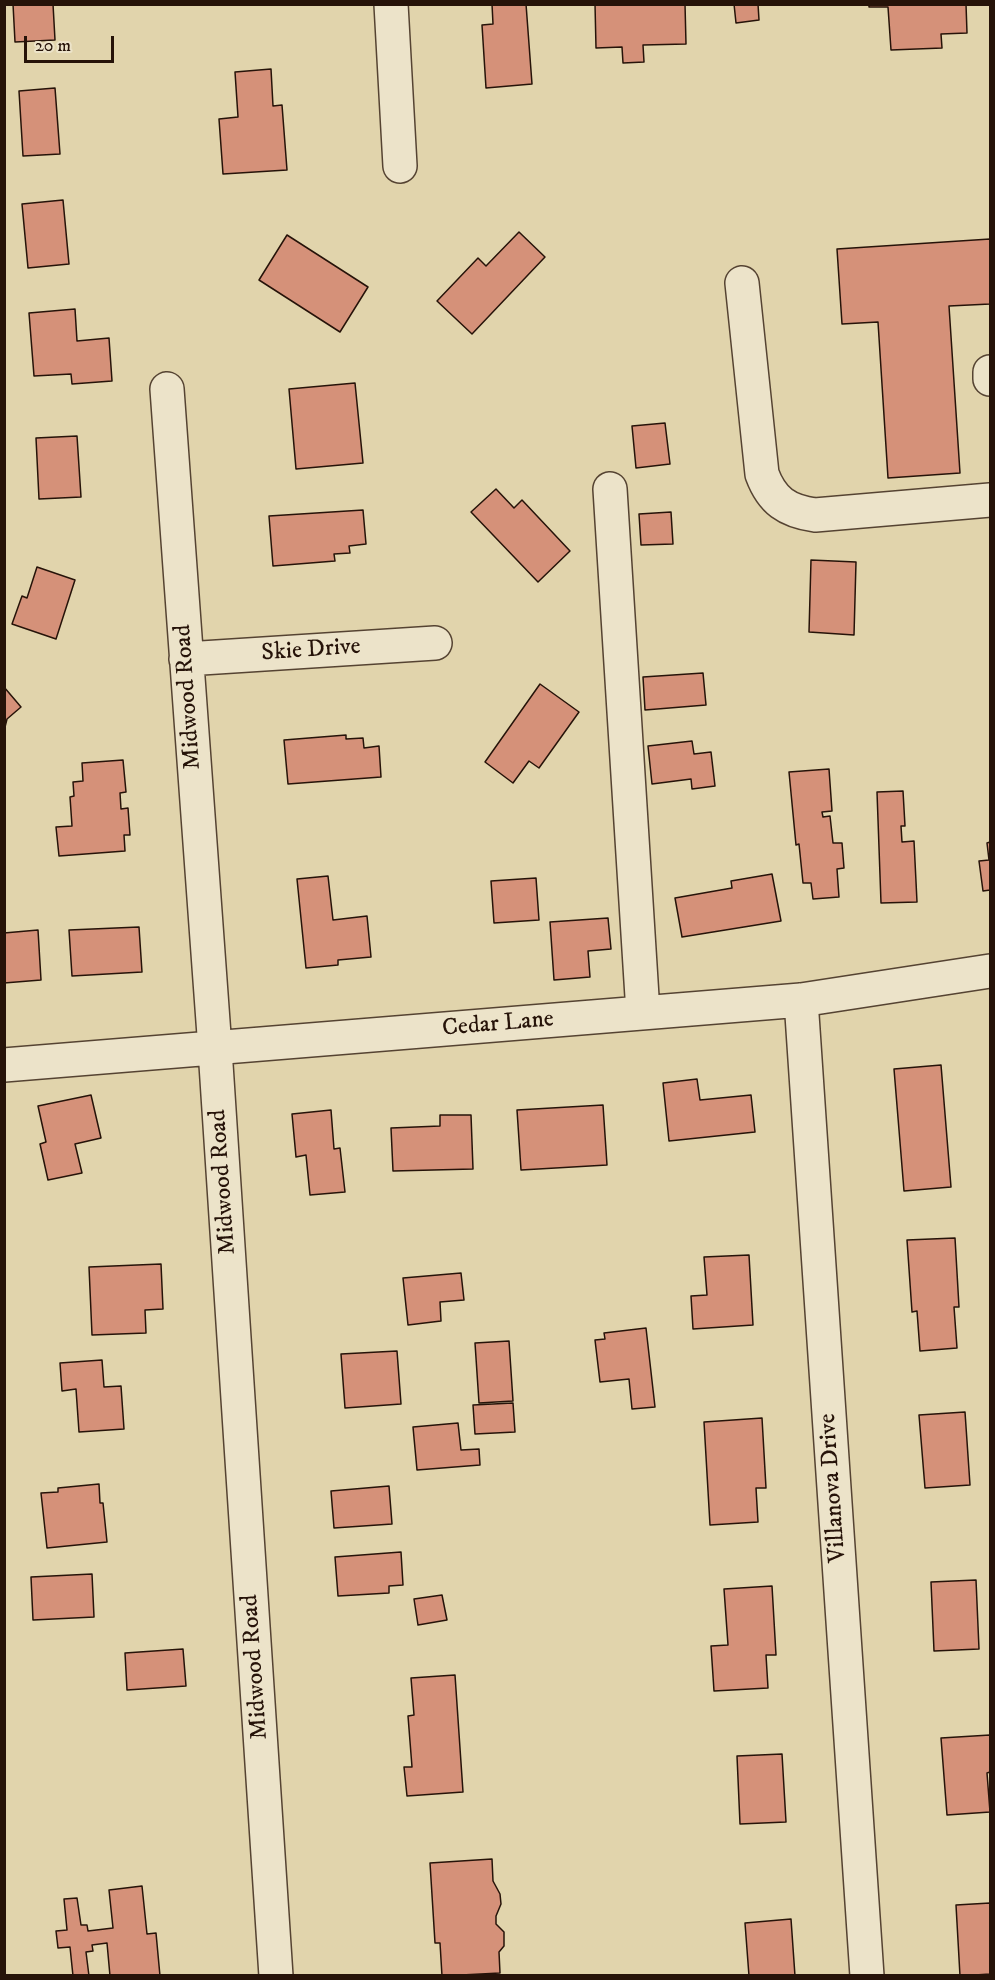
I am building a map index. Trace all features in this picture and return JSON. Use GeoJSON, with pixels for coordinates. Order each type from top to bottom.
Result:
{"type":"FeatureCollection","features":[{"type":"Feature","properties":{"kind":"street"},"geometry":{"type":"LineString","coordinates":[[391,4],[400,166]]}},
{"type":"Feature","properties":{"kind":"street"},"geometry":{"type":"LineString","coordinates":[[742,283],[762,474],[768,490],[779,501],[797,512],[815,515],[990,500]]}},
{"type":"Feature","properties":{"kind":"street"},"geometry":{"type":"LineString","coordinates":[[990,372],[990,379]]}},
{"type":"Feature","properties":{"kind":"street","name":"Midwood Road"},"geometry":{"type":"LineString","coordinates":[[166,389],[215,1049],[276,1976]]}},
{"type":"Feature","properties":{"kind":"street"},"geometry":{"type":"LineString","coordinates":[[610,489],[643,1013]]}},
{"type":"Feature","properties":{"kind":"street","name":"Skie Drive"},"geometry":{"type":"LineString","coordinates":[[186,659],[435,643]]}},
{"type":"Feature","properties":{"kind":"street","name":"Cedar Lane"},"geometry":{"type":"LineString","coordinates":[[4,1065],[801,1000],[990,971]]}},
{"type":"Feature","properties":{"kind":"street","name":"Villanova Drive"},"geometry":{"type":"LineString","coordinates":[[801,1000],[867,1976]]}},
{"type":"Feature","properties":{"kind":"building"},"geometry":{"type":"Polygon","coordinates":[[[13,4],[53,4],[55,40],[15,42],[13,4]]]}},
{"type":"Feature","properties":{"kind":"building"},"geometry":{"type":"Polygon","coordinates":[[[492,4],[526,4],[532,84],[486,88],[482,25],[493,24],[492,4]]]}},
{"type":"Feature","properties":{"kind":"building"},"geometry":{"type":"Polygon","coordinates":[[[595,4],[685,4],[686,44],[643,45],[644,62],[623,63],[622,47],[596,48],[595,4]]]}},
{"type":"Feature","properties":{"kind":"building"},"geometry":{"type":"Polygon","coordinates":[[[734,4],[758,4],[759,20],[736,23],[734,4]]]}},
{"type":"Feature","properties":{"kind":"building"},"geometry":{"type":"Polygon","coordinates":[[[869,4],[966,4],[967,33],[941,34],[942,48],[891,50],[888,7],[869,7],[869,4]]]}},
{"type":"Feature","properties":{"kind":"building"},"geometry":{"type":"Polygon","coordinates":[[[271,69],[273,106],[282,105],[287,170],[223,174],[219,119],[238,117],[235,72],[271,69]]]}},
{"type":"Feature","properties":{"kind":"building"},"geometry":{"type":"Polygon","coordinates":[[[55,88],[60,154],[23,156],[19,91],[55,88]]]}},
{"type":"Feature","properties":{"kind":"building"},"geometry":{"type":"Polygon","coordinates":[[[63,200],[69,264],[28,268],[22,204],[63,200]]]}},
{"type":"Feature","properties":{"kind":"building"},"geometry":{"type":"Polygon","coordinates":[[[519,232],[545,257],[472,334],[437,301],[478,258],[486,266],[519,232]]]}},
{"type":"Feature","properties":{"kind":"building"},"geometry":{"type":"Polygon","coordinates":[[[287,235],[368,287],[340,332],[259,280],[287,235]]]}},
{"type":"Feature","properties":{"kind":"building"},"geometry":{"type":"Polygon","coordinates":[[[990,239],[990,304],[949,306],[960,473],[888,478],[878,322],[842,324],[837,249],[990,239]]]}},
{"type":"Feature","properties":{"kind":"building"},"geometry":{"type":"Polygon","coordinates":[[[75,309],[77,341],[109,338],[112,381],[72,384],[71,374],[34,376],[29,313],[75,309]]]}},
{"type":"Feature","properties":{"kind":"building"},"geometry":{"type":"Polygon","coordinates":[[[355,383],[363,463],[296,469],[289,389],[355,383]]]}},
{"type":"Feature","properties":{"kind":"building"},"geometry":{"type":"Polygon","coordinates":[[[665,423],[670,464],[636,468],[632,426],[665,423]]]}},
{"type":"Feature","properties":{"kind":"building"},"geometry":{"type":"Polygon","coordinates":[[[77,436],[81,497],[39,499],[36,438],[77,436]]]}},
{"type":"Feature","properties":{"kind":"building"},"geometry":{"type":"Polygon","coordinates":[[[496,489],[514,508],[522,500],[570,551],[538,582],[471,512],[496,489]]]}},
{"type":"Feature","properties":{"kind":"building"},"geometry":{"type":"Polygon","coordinates":[[[363,510],[366,544],[349,546],[350,553],[334,554],[335,561],[273,566],[269,516],[363,510]]]}},
{"type":"Feature","properties":{"kind":"building"},"geometry":{"type":"Polygon","coordinates":[[[671,512],[673,544],[641,545],[639,514],[671,512]]]}},
{"type":"Feature","properties":{"kind":"building"},"geometry":{"type":"Polygon","coordinates":[[[811,560],[856,562],[854,635],[809,632],[811,560]]]}},
{"type":"Feature","properties":{"kind":"building"},"geometry":{"type":"Polygon","coordinates":[[[37,567],[75,580],[56,639],[12,624],[22,596],[27,598],[37,567]]]}},
{"type":"Feature","properties":{"kind":"building"},"geometry":{"type":"Polygon","coordinates":[[[703,673],[706,705],[645,710],[643,677],[703,673]]]}},
{"type":"Feature","properties":{"kind":"building"},"geometry":{"type":"Polygon","coordinates":[[[540,684],[579,712],[539,768],[529,761],[513,783],[485,762],[540,684]]]}},
{"type":"Feature","properties":{"kind":"building"},"geometry":{"type":"Polygon","coordinates":[[[4,687],[21,707],[7,719],[4,731],[4,687]]]}},
{"type":"Feature","properties":{"kind":"building"},"geometry":{"type":"Polygon","coordinates":[[[346,735],[346,739],[363,738],[364,748],[379,746],[381,777],[288,784],[284,740],[346,735]]]}},
{"type":"Feature","properties":{"kind":"building"},"geometry":{"type":"Polygon","coordinates":[[[692,741],[694,754],[711,752],[715,786],[692,789],[691,779],[652,784],[648,746],[692,741]]]}},
{"type":"Feature","properties":{"kind":"building"},"geometry":{"type":"Polygon","coordinates":[[[123,760],[126,792],[120,793],[121,809],[128,808],[130,835],[124,835],[125,851],[59,856],[56,827],[72,826],[70,797],[74,796],[73,782],[83,781],[82,763],[123,760]]]}},
{"type":"Feature","properties":{"kind":"building"},"geometry":{"type":"Polygon","coordinates":[[[829,769],[832,811],[822,812],[823,817],[830,816],[833,843],[842,843],[844,868],[837,869],[839,897],[813,899],[811,883],[803,883],[799,844],[796,845],[789,772],[829,769]]]}},
{"type":"Feature","properties":{"kind":"building"},"geometry":{"type":"Polygon","coordinates":[[[903,791],[905,826],[901,826],[902,842],[914,841],[917,902],[881,903],[877,792],[903,791]]]}},
{"type":"Feature","properties":{"kind":"building"},"geometry":{"type":"Polygon","coordinates":[[[990,842],[990,890],[983,891],[979,861],[989,860],[987,843],[990,842]]]}},
{"type":"Feature","properties":{"kind":"building"},"geometry":{"type":"Polygon","coordinates":[[[772,874],[781,921],[682,937],[675,898],[732,888],[731,881],[772,874]]]}},
{"type":"Feature","properties":{"kind":"building"},"geometry":{"type":"Polygon","coordinates":[[[328,876],[333,920],[367,916],[371,957],[338,960],[338,965],[306,968],[297,879],[328,876]]]}},
{"type":"Feature","properties":{"kind":"building"},"geometry":{"type":"Polygon","coordinates":[[[536,878],[539,920],[494,923],[491,881],[536,878]]]}},
{"type":"Feature","properties":{"kind":"building"},"geometry":{"type":"Polygon","coordinates":[[[608,918],[611,949],[588,951],[590,977],[554,980],[550,922],[608,918]]]}},
{"type":"Feature","properties":{"kind":"building"},"geometry":{"type":"Polygon","coordinates":[[[139,927],[142,972],[72,976],[69,930],[139,927]]]}},
{"type":"Feature","properties":{"kind":"building"},"geometry":{"type":"Polygon","coordinates":[[[38,930],[41,980],[4,983],[4,933],[38,930]]]}},
{"type":"Feature","properties":{"kind":"building"},"geometry":{"type":"Polygon","coordinates":[[[941,1065],[951,1187],[904,1191],[894,1069],[941,1065]]]}},
{"type":"Feature","properties":{"kind":"building"},"geometry":{"type":"Polygon","coordinates":[[[697,1079],[700,1100],[751,1095],[755,1132],[669,1141],[663,1083],[697,1079]]]}},
{"type":"Feature","properties":{"kind":"building"},"geometry":{"type":"Polygon","coordinates":[[[91,1095],[101,1138],[75,1144],[82,1173],[48,1180],[40,1144],[46,1142],[38,1106],[91,1095]]]}},
{"type":"Feature","properties":{"kind":"building"},"geometry":{"type":"Polygon","coordinates":[[[603,1105],[607,1165],[521,1170],[517,1110],[603,1105]]]}},
{"type":"Feature","properties":{"kind":"building"},"geometry":{"type":"Polygon","coordinates":[[[331,1110],[334,1149],[340,1148],[345,1192],[310,1195],[306,1155],[296,1157],[292,1114],[331,1110]]]}},
{"type":"Feature","properties":{"kind":"building"},"geometry":{"type":"Polygon","coordinates":[[[440,1115],[471,1115],[473,1169],[393,1171],[391,1128],[440,1126],[440,1115]]]}},
{"type":"Feature","properties":{"kind":"building"},"geometry":{"type":"Polygon","coordinates":[[[955,1238],[959,1307],[954,1307],[957,1348],[920,1351],[917,1311],[912,1312],[907,1240],[955,1238]]]}},
{"type":"Feature","properties":{"kind":"building"},"geometry":{"type":"Polygon","coordinates":[[[749,1255],[753,1325],[693,1329],[691,1296],[707,1295],[704,1257],[749,1255]]]}},
{"type":"Feature","properties":{"kind":"building"},"geometry":{"type":"Polygon","coordinates":[[[161,1264],[163,1309],[145,1310],[146,1333],[92,1335],[89,1267],[161,1264]]]}},
{"type":"Feature","properties":{"kind":"building"},"geometry":{"type":"Polygon","coordinates":[[[461,1273],[464,1300],[440,1302],[441,1321],[408,1325],[403,1278],[461,1273]]]}},
{"type":"Feature","properties":{"kind":"building"},"geometry":{"type":"Polygon","coordinates":[[[646,1328],[655,1407],[632,1409],[629,1379],[600,1382],[595,1340],[605,1339],[604,1333],[646,1328]]]}},
{"type":"Feature","properties":{"kind":"building"},"geometry":{"type":"Polygon","coordinates":[[[509,1341],[513,1401],[479,1403],[475,1343],[509,1341]]]}},
{"type":"Feature","properties":{"kind":"building"},"geometry":{"type":"Polygon","coordinates":[[[397,1351],[401,1404],[345,1408],[341,1354],[397,1351]]]}},
{"type":"Feature","properties":{"kind":"building"},"geometry":{"type":"Polygon","coordinates":[[[102,1360],[104,1387],[121,1386],[124,1429],[79,1432],[76,1389],[62,1391],[60,1363],[102,1360]]]}},
{"type":"Feature","properties":{"kind":"building"},"geometry":{"type":"Polygon","coordinates":[[[513,1403],[515,1432],[475,1434],[473,1405],[513,1403]]]}},
{"type":"Feature","properties":{"kind":"building"},"geometry":{"type":"Polygon","coordinates":[[[965,1412],[970,1485],[925,1488],[919,1415],[965,1412]]]}},
{"type":"Feature","properties":{"kind":"building"},"geometry":{"type":"Polygon","coordinates":[[[762,1418],[766,1488],[756,1488],[758,1522],[710,1525],[704,1422],[762,1418]]]}},
{"type":"Feature","properties":{"kind":"building"},"geometry":{"type":"Polygon","coordinates":[[[458,1423],[461,1450],[479,1449],[480,1465],[417,1470],[413,1427],[458,1423]]]}},
{"type":"Feature","properties":{"kind":"building"},"geometry":{"type":"Polygon","coordinates":[[[99,1484],[107,1542],[47,1548],[41,1493],[58,1492],[58,1488],[99,1484]]]}},
{"type":"Feature","properties":{"kind":"building"},"geometry":{"type":"Polygon","coordinates":[[[389,1486],[392,1524],[334,1528],[331,1491],[389,1486]]]}},
{"type":"Feature","properties":{"kind":"building"},"geometry":{"type":"Polygon","coordinates":[[[401,1552],[403,1585],[389,1586],[389,1593],[338,1596],[335,1557],[401,1552]]]}},
{"type":"Feature","properties":{"kind":"building"},"geometry":{"type":"Polygon","coordinates":[[[92,1574],[94,1617],[33,1620],[31,1577],[92,1574]]]}},
{"type":"Feature","properties":{"kind":"building"},"geometry":{"type":"Polygon","coordinates":[[[976,1580],[979,1649],[934,1651],[931,1582],[976,1580]]]}},
{"type":"Feature","properties":{"kind":"building"},"geometry":{"type":"Polygon","coordinates":[[[772,1586],[776,1655],[766,1655],[768,1688],[714,1691],[711,1646],[728,1645],[724,1589],[772,1586]]]}},
{"type":"Feature","properties":{"kind":"building"},"geometry":{"type":"Polygon","coordinates":[[[442,1595],[447,1620],[418,1625],[414,1599],[442,1595]]]}},
{"type":"Feature","properties":{"kind":"building"},"geometry":{"type":"Polygon","coordinates":[[[183,1649],[186,1686],[127,1690],[125,1653],[183,1649]]]}},
{"type":"Feature","properties":{"kind":"building"},"geometry":{"type":"Polygon","coordinates":[[[455,1675],[463,1792],[407,1796],[404,1767],[412,1767],[408,1716],[414,1715],[411,1678],[455,1675]]]}},
{"type":"Feature","properties":{"kind":"building"},"geometry":{"type":"Polygon","coordinates":[[[990,1735],[990,1772],[987,1773],[990,1812],[947,1815],[941,1738],[990,1735]]]}},
{"type":"Feature","properties":{"kind":"building"},"geometry":{"type":"Polygon","coordinates":[[[782,1754],[786,1822],[740,1824],[737,1756],[782,1754]]]}},
{"type":"Feature","properties":{"kind":"building"},"geometry":{"type":"Polygon","coordinates":[[[492,1859],[493,1881],[500,1894],[501,1904],[496,1916],[496,1924],[504,1932],[504,1946],[499,1952],[500,1973],[442,1976],[440,1943],[435,1943],[430,1863],[492,1859]]]}},
{"type":"Feature","properties":{"kind":"building"},"geometry":{"type":"Polygon","coordinates":[[[142,1886],[147,1934],[156,1933],[160,1976],[110,1976],[107,1943],[92,1945],[93,1951],[86,1952],[89,1976],[73,1976],[70,1947],[58,1948],[56,1931],[67,1930],[64,1899],[77,1898],[81,1925],[87,1925],[88,1931],[113,1928],[109,1890],[142,1886]]]}},
{"type":"Feature","properties":{"kind":"building"},"geometry":{"type":"Polygon","coordinates":[[[990,1903],[990,1974],[960,1976],[956,1905],[990,1903]]]}},
{"type":"Feature","properties":{"kind":"building"},"geometry":{"type":"Polygon","coordinates":[[[791,1919],[795,1976],[749,1976],[745,1923],[791,1919]]]}}]}
